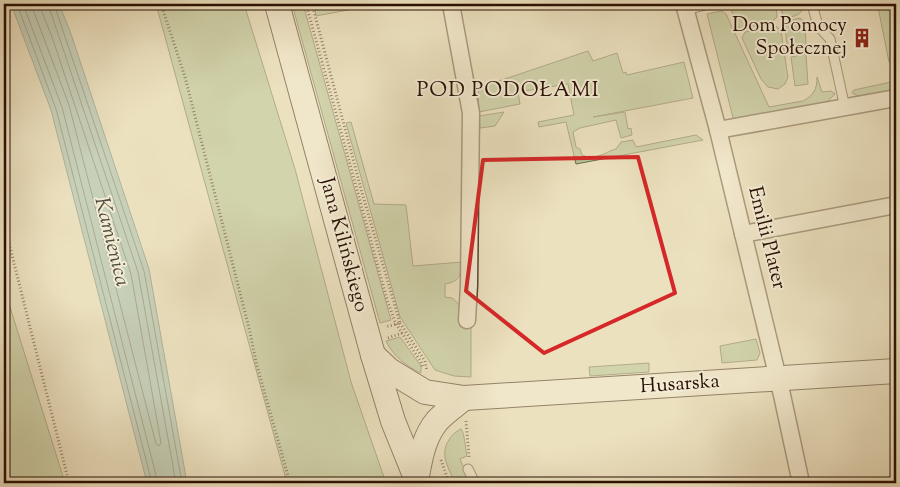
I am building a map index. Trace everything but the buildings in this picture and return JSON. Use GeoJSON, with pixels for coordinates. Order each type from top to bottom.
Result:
{"type":"FeatureCollection","features":[{"type":"Feature","properties":{"kind":"street","name":"Jana Kilińskiego"},"geometry":{"type":"LineString","coordinates":[[278,4],[370,344],[394,421],[417,482]]}},
{"type":"Feature","properties":{"kind":"street"},"geometry":{"type":"LineString","coordinates":[[451,4],[471,113],[467,320]]}},
{"type":"Feature","properties":{"kind":"street","name":"Emilii Plater"},"geometry":{"type":"LineString","coordinates":[[685,7],[718,130],[801,483]]}},
{"type":"Feature","properties":{"kind":"street"},"geometry":{"type":"LineString","coordinates":[[718,130],[896,98]]}},
{"type":"Feature","properties":{"kind":"street"},"geometry":{"type":"LineString","coordinates":[[743,234],[896,205]]}},
{"type":"Feature","properties":{"kind":"street","name":"Husarska"},"geometry":{"type":"LineString","coordinates":[[370,344],[389,370],[425,384],[465,409],[778,379],[896,371]]}},
{"type":"Feature","properties":{"kind":"street"},"geometry":{"type":"LineString","coordinates":[[425,384],[394,421],[415,427],[426,426],[465,409]]}},
{"type":"Feature","properties":{"kind":"street"},"geometry":{"type":"LineString","coordinates":[[417,482],[420,458],[425,443],[438,420]]}},
{"type":"Feature","properties":{"kind":"lane"},"geometry":{"type":"LineString","coordinates":[[685,7],[709,4]]}},
{"type":"Feature","properties":{"kind":"lane"},"geometry":{"type":"LineString","coordinates":[[812,4],[818,26],[830,39],[845,108]]}},
{"type":"Feature","properties":{"kind":"lane"},"geometry":{"type":"LineString","coordinates":[[468,469],[475,483]]}},
{"type":"Feature","properties":{"kind":"path"},"geometry":{"type":"LineString","coordinates":[[4,8],[12,4]]}},
{"type":"Feature","properties":{"kind":"path"},"geometry":{"type":"LineString","coordinates":[[161,4],[184,77],[250,332],[256,362],[290,483]]}},
{"type":"Feature","properties":{"kind":"path"},"geometry":{"type":"LineString","coordinates":[[306,4],[388,303],[421,362],[425,384]]}},
{"type":"Feature","properties":{"kind":"path"},"geometry":{"type":"LineString","coordinates":[[312,4],[398,323]]}},
{"type":"Feature","properties":{"kind":"path"},"geometry":{"type":"LineString","coordinates":[[4,224],[69,483]]}},
{"type":"Feature","properties":{"kind":"path"},"geometry":{"type":"LineString","coordinates":[[370,344],[398,323]]}},
{"type":"Feature","properties":{"kind":"path"},"geometry":{"type":"LineString","coordinates":[[465,409],[470,455],[468,469]]}},
{"type":"Feature","properties":{"kind":"path"},"geometry":{"type":"LineString","coordinates":[[446,476],[449,483]]}},
{"type":"Feature","properties":{"kind":"highlighted area"},"geometry":{"type":"Polygon","coordinates":[[[638,157],[675,293],[544,353],[466,291],[483,160],[638,157]]]}},
{"type":"Feature","properties":{"kind":"green space"},"geometry":{"type":"Polygon","coordinates":[[[156,4],[244,4],[295,169],[351,382],[386,483],[287,483],[156,4]]]}},
{"type":"Feature","properties":{"kind":"green space"},"geometry":{"type":"Polygon","coordinates":[[[292,4],[303,4],[391,320],[380,323],[292,4]]]}},
{"type":"Feature","properties":{"kind":"green space"},"geometry":{"type":"Polygon","coordinates":[[[314,4],[347,4],[348,10],[316,16],[314,4]]]}},
{"type":"Feature","properties":{"kind":"green space"},"geometry":{"type":"Polygon","coordinates":[[[745,4],[776,4],[777,17],[773,21],[741,29],[731,10],[733,7],[745,4]]]}},
{"type":"Feature","properties":{"kind":"green space"},"geometry":{"type":"Polygon","coordinates":[[[780,4],[804,4],[798,14],[786,17],[782,13],[780,4]]]}},
{"type":"Feature","properties":{"kind":"green space"},"geometry":{"type":"Polygon","coordinates":[[[896,4],[896,63],[894,65],[889,62],[878,7],[896,4]]]}},
{"type":"Feature","properties":{"kind":"green space"},"geometry":{"type":"Polygon","coordinates":[[[722,11],[726,14],[769,107],[807,99],[814,91],[817,77],[822,92],[831,91],[835,94],[824,105],[734,122],[707,14],[722,11]]]}},
{"type":"Feature","properties":{"kind":"green space"},"geometry":{"type":"Polygon","coordinates":[[[800,18],[805,22],[806,45],[791,48],[787,45],[785,26],[788,21],[800,18]]]}},
{"type":"Feature","properties":{"kind":"green space"},"geometry":{"type":"Polygon","coordinates":[[[775,25],[781,31],[788,77],[785,84],[778,89],[768,87],[761,79],[742,38],[745,32],[775,25]]]}},
{"type":"Feature","properties":{"kind":"green space"},"geometry":{"type":"Polygon","coordinates":[[[588,51],[593,61],[617,53],[623,73],[626,72],[627,75],[684,62],[693,98],[593,117],[625,112],[628,129],[631,128],[632,135],[621,138],[616,120],[580,128],[573,132],[576,147],[580,149],[582,155],[589,157],[597,156],[616,149],[621,142],[633,140],[636,147],[696,135],[703,140],[576,164],[566,122],[539,127],[538,122],[574,115],[568,84],[518,92],[520,104],[479,112],[478,88],[588,51]]]}},
{"type":"Feature","properties":{"kind":"green space"},"geometry":{"type":"Polygon","coordinates":[[[805,54],[808,84],[795,86],[791,57],[805,54]]]}},
{"type":"Feature","properties":{"kind":"green space"},"geometry":{"type":"Polygon","coordinates":[[[891,82],[896,90],[861,97],[852,93],[854,90],[891,82]]]}},
{"type":"Feature","properties":{"kind":"green space"},"geometry":{"type":"Polygon","coordinates":[[[504,112],[495,126],[480,128],[479,116],[504,112]]]}},
{"type":"Feature","properties":{"kind":"green space"},"geometry":{"type":"Polygon","coordinates":[[[351,122],[374,204],[406,205],[413,266],[462,262],[458,278],[445,284],[445,297],[452,298],[460,307],[460,327],[471,327],[471,377],[454,376],[435,370],[400,317],[346,123],[351,122]]]}},
{"type":"Feature","properties":{"kind":"green space"},"geometry":{"type":"Polygon","coordinates":[[[4,288],[65,483],[4,483],[4,288]]]}},
{"type":"Feature","properties":{"kind":"green space"},"geometry":{"type":"Polygon","coordinates":[[[400,337],[421,366],[421,373],[401,360],[386,341],[400,337]]]}},
{"type":"Feature","properties":{"kind":"green space"},"geometry":{"type":"Polygon","coordinates":[[[756,339],[760,353],[757,360],[722,363],[720,346],[756,339]]]}},
{"type":"Feature","properties":{"kind":"green space"},"geometry":{"type":"Polygon","coordinates":[[[649,363],[649,372],[590,376],[589,367],[649,363]]]}},
{"type":"Feature","properties":{"kind":"green space"},"geometry":{"type":"Polygon","coordinates":[[[461,429],[467,456],[460,459],[470,483],[455,483],[445,456],[446,445],[454,434],[461,429]]]}},
{"type":"Feature","properties":{"kind":"water","name":"Kamienica"},"geometry":{"type":"Polygon","coordinates":[[[11,4],[59,4],[70,31],[149,269],[187,483],[147,483],[51,110],[11,4]]]}},
{"type":"Feature","properties":{"kind":"place","name":"Dom Pomocy Społecznej"},"geometry":{"type":"Point","coordinates":[862,38]}},
{"type":"Feature","properties":{"kind":"district","name":"POD PODOŁAMI"},"geometry":{"type":"Point","coordinates":[508,91]}}]}
